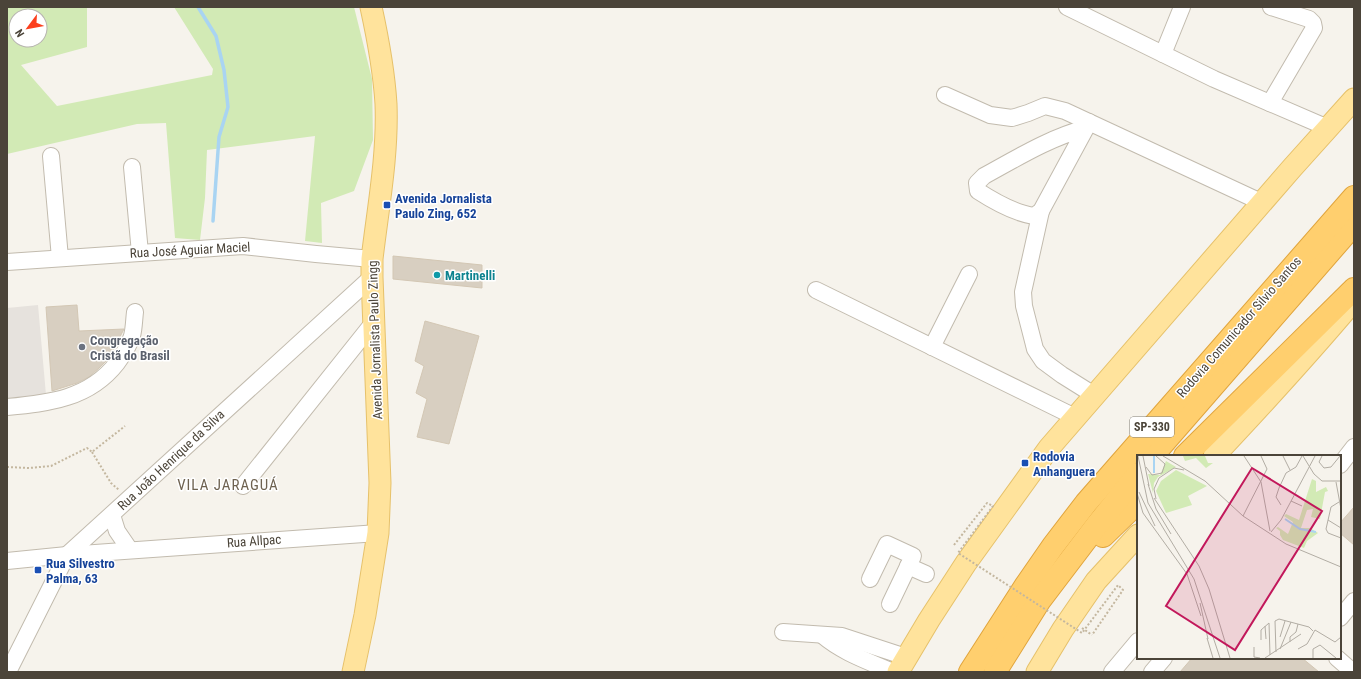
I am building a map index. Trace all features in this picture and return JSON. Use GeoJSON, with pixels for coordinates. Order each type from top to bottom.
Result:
{"type":"FeatureCollection","features":[{"type":"Feature","properties":{"kind":"highway","name":"Rodovia Comunicador Silvio Santos"},"geometry":{"type":"LineString","coordinates":[[970,672],[1026,585],[1053,546],[1086,503],[1354,197]]}},
{"type":"Feature","properties":{"kind":"highway","name":"Rodovia Comunicador Silvio Santos"},"geometry":{"type":"LineString","coordinates":[[1153,455],[1354,224]]}},
{"type":"Feature","properties":{"kind":"highway"},"geometry":{"type":"LineString","coordinates":[[1186,455],[1354,289]]}},
{"type":"Feature","properties":{"kind":"highway"},"geometry":{"type":"LineString","coordinates":[[995,672],[1040,600],[1137,475]]}},
{"type":"Feature","properties":{"kind":"highway"},"geometry":{"type":"LineString","coordinates":[[1040,600],[1137,503]]}},
{"type":"Feature","properties":{"kind":"main road","name":"Avenida Jornalista Paulo Zingg"},"geometry":{"type":"LineString","coordinates":[[353,672],[365,615],[378,533],[380,483],[372,268],[385,150],[386,104],[379,44],[371,7]]}},
{"type":"Feature","properties":{"kind":"main road"},"geometry":{"type":"LineString","coordinates":[[899,667],[966,563],[1033,469],[1094,395],[1354,99]]}},
{"type":"Feature","properties":{"kind":"main road"},"geometry":{"type":"LineString","coordinates":[[1215,455],[1284,381],[1354,300]]}},
{"type":"Feature","properties":{"kind":"main road"},"geometry":{"type":"LineString","coordinates":[[1037,672],[1063,629],[1096,581],[1137,536]]}},
{"type":"Feature","properties":{"kind":"street"},"geometry":{"type":"LineString","coordinates":[[1068,7],[1214,78],[1328,128]]}},
{"type":"Feature","properties":{"kind":"street"},"geometry":{"type":"LineString","coordinates":[[1163,54],[1182,7]]}},
{"type":"Feature","properties":{"kind":"street"},"geometry":{"type":"LineString","coordinates":[[1270,103],[1314,28],[1313,23],[1309,19],[1271,7]]}},
{"type":"Feature","properties":{"kind":"street"},"geometry":{"type":"LineString","coordinates":[[945,95],[990,115],[1012,118],[1045,106],[1065,111],[1087,125],[1263,203]]}},
{"type":"Feature","properties":{"kind":"street"},"geometry":{"type":"LineString","coordinates":[[1041,211],[1034,216],[1022,214],[978,191],[977,183],[984,176],[1047,142],[1087,125]]}},
{"type":"Feature","properties":{"kind":"street"},"geometry":{"type":"LineString","coordinates":[[1087,125],[1041,211],[1023,292],[1024,306],[1033,341],[1043,361],[1094,395]]}},
{"type":"Feature","properties":{"kind":"street"},"geometry":{"type":"LineString","coordinates":[[51,156],[60,258]]}},
{"type":"Feature","properties":{"kind":"street"},"geometry":{"type":"LineString","coordinates":[[132,167],[140,253]]}},
{"type":"Feature","properties":{"kind":"street","name":"Rua José Aguiar Maciel"},"geometry":{"type":"LineString","coordinates":[[7,262],[243,246],[372,268]]}},
{"type":"Feature","properties":{"kind":"street","name":"Rua João Henrique da Silva"},"geometry":{"type":"LineString","coordinates":[[8,672],[67,555],[112,515],[372,268]]}},
{"type":"Feature","properties":{"kind":"street"},"geometry":{"type":"LineString","coordinates":[[932,347],[969,274]]}},
{"type":"Feature","properties":{"kind":"street"},"geometry":{"type":"LineString","coordinates":[[816,290],[1076,417]]}},
{"type":"Feature","properties":{"kind":"street"},"geometry":{"type":"LineString","coordinates":[[7,407],[67,397],[82,392],[100,380],[124,353],[132,336],[135,312]]}},
{"type":"Feature","properties":{"kind":"street"},"geometry":{"type":"LineString","coordinates":[[243,486],[373,323]]}},
{"type":"Feature","properties":{"kind":"street"},"geometry":{"type":"LineString","coordinates":[[1341,464],[1354,446]]}},
{"type":"Feature","properties":{"kind":"street"},"geometry":{"type":"LineString","coordinates":[[112,515],[117,531],[130,550]]}},
{"type":"Feature","properties":{"kind":"street","name":"Rua Allpac"},"geometry":{"type":"LineString","coordinates":[[7,560],[378,533]]}},
{"type":"Feature","properties":{"kind":"street"},"geometry":{"type":"LineString","coordinates":[[870,579],[887,544],[913,556],[890,604]]}},
{"type":"Feature","properties":{"kind":"street"},"geometry":{"type":"LineString","coordinates":[[908,566],[926,574]]}},
{"type":"Feature","properties":{"kind":"street"},"geometry":{"type":"LineString","coordinates":[[1341,617],[1354,602]]}},
{"type":"Feature","properties":{"kind":"street"},"geometry":{"type":"LineString","coordinates":[[783,632],[842,636],[899,667]]}},
{"type":"Feature","properties":{"kind":"street"},"geometry":{"type":"LineString","coordinates":[[1112,672],[1137,642]]}},
{"type":"Feature","properties":{"kind":"street"},"geometry":{"type":"LineString","coordinates":[[1152,672],[1163,659]]}},
{"type":"Feature","properties":{"kind":"street"},"geometry":{"type":"LineString","coordinates":[[1338,659],[1353,672]]}},
{"type":"Feature","properties":{"kind":"path"},"geometry":{"type":"LineString","coordinates":[[92,452],[124,426]]}},
{"type":"Feature","properties":{"kind":"path"},"geometry":{"type":"LineString","coordinates":[[8,467],[29,468],[51,466],[87,448],[92,452],[111,483],[129,498]]}},
{"type":"Feature","properties":{"kind":"path"},"geometry":{"type":"LineString","coordinates":[[954,546],[987,503],[993,506],[958,554],[1082,633],[1118,585],[1123,590],[1092,635]]}},
{"type":"Feature","properties":{"kind":"shaded area"},"geometry":{"type":"Polygon","coordinates":[[[38,305],[46,395],[7,398],[7,308],[38,305]]]}},
{"type":"Feature","properties":{"kind":"green space"},"geometry":{"type":"Polygon","coordinates":[[[7,7],[87,7],[87,47],[21,65],[57,106],[212,75],[213,69],[174,7],[354,7],[372,79],[373,140],[354,191],[321,203],[322,243],[305,241],[315,136],[207,150],[205,198],[200,240],[175,238],[166,123],[137,124],[7,154],[7,7]]]}},
{"type":"Feature","properties":{"kind":"building","name":"Martinelli"},"geometry":{"type":"Polygon","coordinates":[[[393,256],[482,265],[482,288],[393,279],[393,256]]]}},
{"type":"Feature","properties":{"kind":"building","name":"Congregação Cristã do Brasil"},"geometry":{"type":"Polygon","coordinates":[[[77,305],[79,331],[124,329],[109,358],[89,377],[77,383],[52,391],[46,307],[77,305]]]}},
{"type":"Feature","properties":{"kind":"building"},"geometry":{"type":"Polygon","coordinates":[[[425,321],[479,336],[449,444],[417,437],[427,399],[416,393],[424,366],[415,361],[425,321]]]}},
{"type":"Feature","properties":{"kind":"building"},"geometry":{"type":"Polygon","coordinates":[[[1354,507],[1354,545],[1341,534],[1341,522],[1354,507]]]}},
{"type":"Feature","properties":{"kind":"building"},"geometry":{"type":"Polygon","coordinates":[[[1191,659],[1303,659],[1319,672],[1180,672],[1191,659]]]}},
{"type":"Feature","properties":{"kind":"waterway"},"geometry":{"type":"LineString","coordinates":[[198,7],[216,36],[224,70],[228,107],[219,137],[213,221]]}},
{"type":"Feature","properties":{"kind":"place","name":"Avenida Jornalista Paulo Zing, 652"},"geometry":{"type":"Point","coordinates":[387,205]}},
{"type":"Feature","properties":{"kind":"place","name":"Martinelli"},"geometry":{"type":"Point","coordinates":[437,275]}},
{"type":"Feature","properties":{"kind":"place","name":"Congregação Cristã do Brasil"},"geometry":{"type":"Point","coordinates":[82,347]}},
{"type":"Feature","properties":{"kind":"place","name":"Rodovia Anhanguera"},"geometry":{"type":"Point","coordinates":[1025,463]}},
{"type":"Feature","properties":{"kind":"place","name":"Rua Silvestro Palma, 63"},"geometry":{"type":"Point","coordinates":[38,570]}},
{"type":"Feature","properties":{"kind":"district","name":"VILA JARAGUÁ"},"geometry":{"type":"Point","coordinates":[228,485]}}]}
